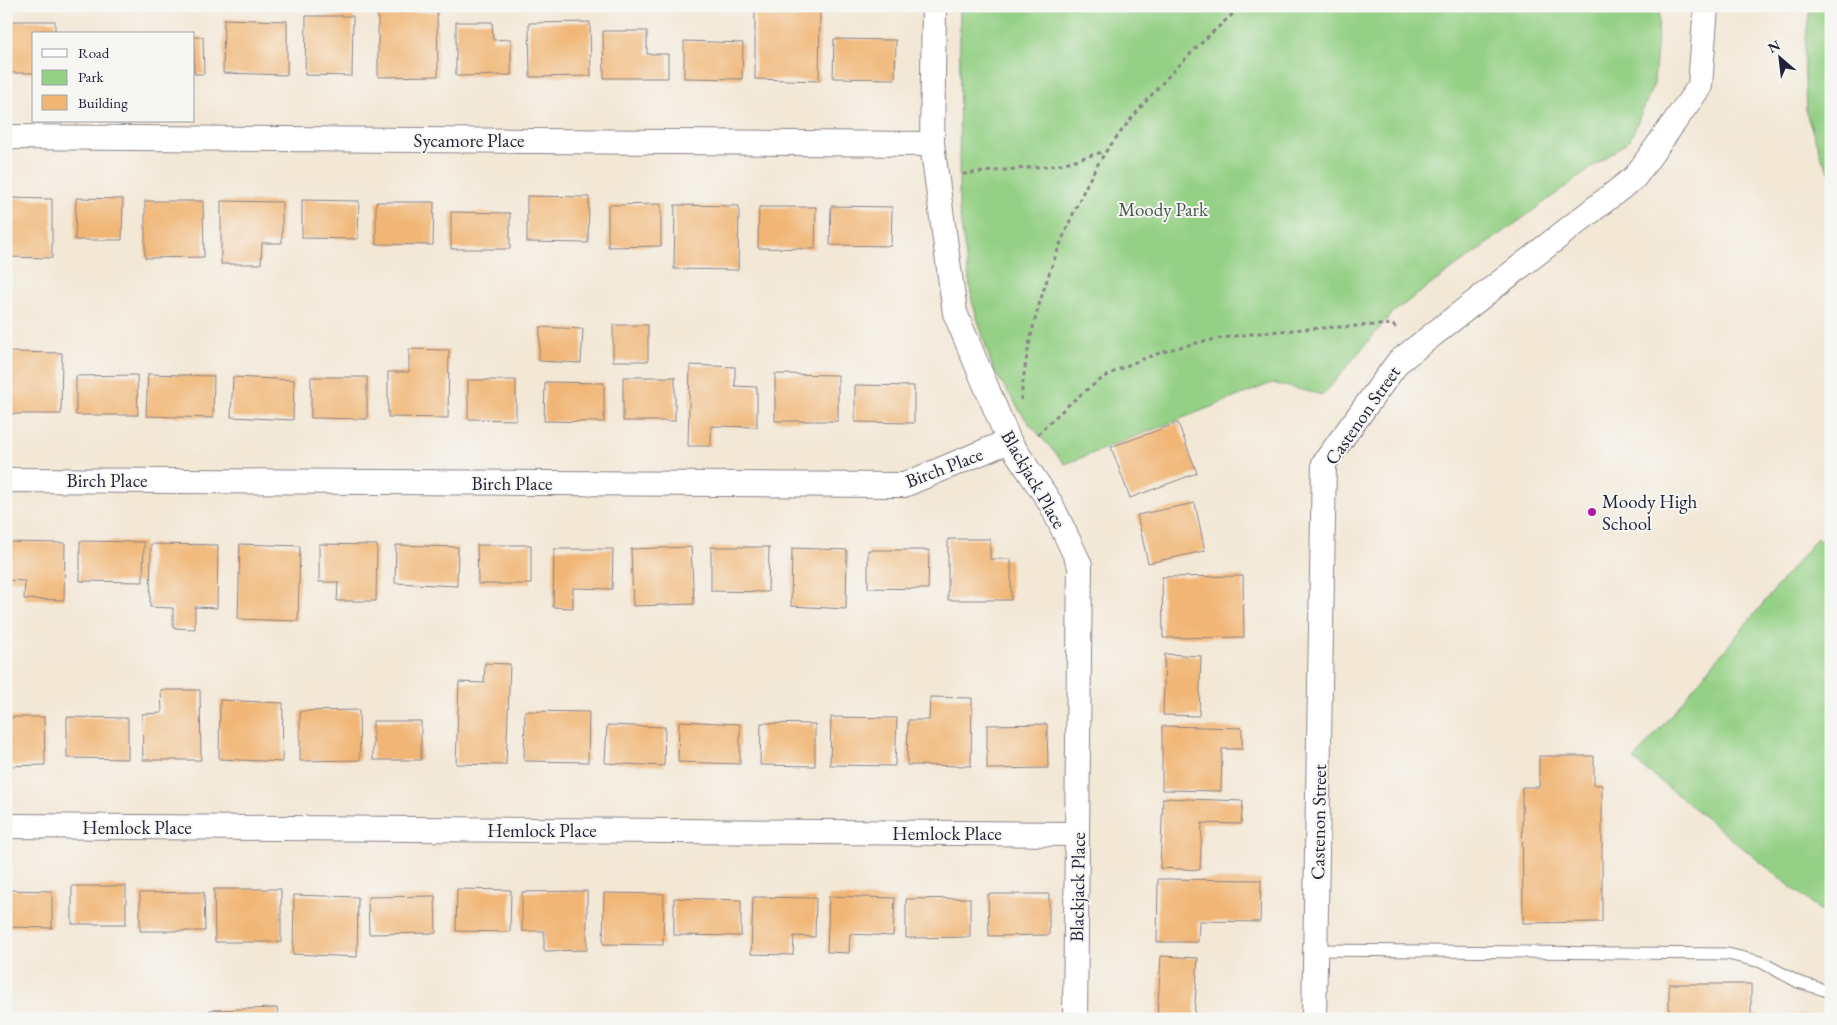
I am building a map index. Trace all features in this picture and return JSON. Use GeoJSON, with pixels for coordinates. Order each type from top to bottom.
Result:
{"type":"FeatureCollection","features":[{"type":"Feature","properties":{"kind":"street","name":"Blackjack Place"},"geometry":{"type":"LineString","coordinates":[[934,6],[932,144],[955,313],[1009,441],[1051,504],[1080,565],[1075,1019]]}},
{"type":"Feature","properties":{"kind":"street","name":"Castenon Street"},"geometry":{"type":"LineString","coordinates":[[1314,1019],[1324,463],[1398,362],[1635,177],[1700,86],[1706,6]]}},
{"type":"Feature","properties":{"kind":"street","name":"Sycamore Place"},"geometry":{"type":"LineString","coordinates":[[6,137],[932,144]]}},
{"type":"Feature","properties":{"kind":"street","name":"Birch Place"},"geometry":{"type":"LineString","coordinates":[[6,480],[904,485],[1009,441]]}},
{"type":"Feature","properties":{"kind":"street","name":"Hemlock Place"},"geometry":{"type":"LineString","coordinates":[[6,826],[1077,834]]}},
{"type":"Feature","properties":{"kind":"lane"},"geometry":{"type":"LineString","coordinates":[[1315,950],[1728,954],[1761,962],[1798,982],[1831,992]]}},
{"type":"Feature","properties":{"kind":"path"},"geometry":{"type":"LineString","coordinates":[[999,416],[1021,407],[1024,373],[1033,326],[1051,264],[1090,178],[1106,151],[1155,91],[1207,36],[1242,6]]}},
{"type":"Feature","properties":{"kind":"path"},"geometry":{"type":"LineString","coordinates":[[937,175],[986,173],[1058,165],[1106,151]]}},
{"type":"Feature","properties":{"kind":"path"},"geometry":{"type":"LineString","coordinates":[[1038,434],[1081,395],[1113,373],[1156,354],[1200,342],[1275,333],[1392,324],[1418,347]]}},
{"type":"Feature","properties":{"kind":"green space","name":"Moody Park"},"geometry":{"type":"Polygon","coordinates":[[[960,6],[1660,6],[1654,84],[1630,140],[1392,313],[1323,395],[1272,383],[1065,464],[1026,420],[993,369],[972,301],[959,210],[960,6]]]}},
{"type":"Feature","properties":{"kind":"green space"},"geometry":{"type":"Polygon","coordinates":[[[1810,6],[1831,6],[1831,175],[1822,159],[1806,113],[1804,53],[1810,6]]]}},
{"type":"Feature","properties":{"kind":"green space"},"geometry":{"type":"Polygon","coordinates":[[[1817,538],[1831,549],[1831,919],[1634,760],[1817,538]]]}},
{"type":"Feature","properties":{"kind":"building"},"geometry":{"type":"Polygon","coordinates":[[[755,6],[776,6],[776,9],[820,10],[819,81],[755,79],[755,6]]]}},
{"type":"Feature","properties":{"kind":"building"},"geometry":{"type":"Polygon","coordinates":[[[437,12],[438,76],[378,77],[378,13],[437,12]]]}},
{"type":"Feature","properties":{"kind":"building"},"geometry":{"type":"Polygon","coordinates":[[[306,16],[353,16],[352,76],[305,75],[306,16]]]}},
{"type":"Feature","properties":{"kind":"building"},"geometry":{"type":"Polygon","coordinates":[[[224,19],[287,21],[287,75],[223,73],[224,19]]]}},
{"type":"Feature","properties":{"kind":"building"},"geometry":{"type":"Polygon","coordinates":[[[6,21],[55,21],[55,32],[32,32],[32,73],[6,73],[6,21]]]}},
{"type":"Feature","properties":{"kind":"building"},"geometry":{"type":"Polygon","coordinates":[[[456,22],[492,22],[493,40],[511,39],[511,75],[456,76],[456,22]]]}},
{"type":"Feature","properties":{"kind":"building"},"geometry":{"type":"Polygon","coordinates":[[[590,22],[591,76],[530,77],[529,23],[590,22]]]}},
{"type":"Feature","properties":{"kind":"building"},"geometry":{"type":"Polygon","coordinates":[[[603,31],[647,31],[647,54],[668,54],[668,78],[604,78],[603,31]]]}},
{"type":"Feature","properties":{"kind":"building"},"geometry":{"type":"Polygon","coordinates":[[[195,37],[203,37],[204,74],[195,74],[195,37]]]}},
{"type":"Feature","properties":{"kind":"building"},"geometry":{"type":"Polygon","coordinates":[[[834,39],[896,40],[895,79],[833,78],[834,39]]]}},
{"type":"Feature","properties":{"kind":"building"},"geometry":{"type":"Polygon","coordinates":[[[684,41],[743,43],[742,79],[684,78],[684,41]]]}},
{"type":"Feature","properties":{"kind":"building"},"geometry":{"type":"Polygon","coordinates":[[[527,196],[589,197],[588,243],[527,242],[527,196]]]}},
{"type":"Feature","properties":{"kind":"building"},"geometry":{"type":"Polygon","coordinates":[[[6,198],[52,199],[52,258],[6,257],[6,198]]]}},
{"type":"Feature","properties":{"kind":"building"},"geometry":{"type":"Polygon","coordinates":[[[76,198],[123,199],[122,240],[75,240],[76,198]]]}},
{"type":"Feature","properties":{"kind":"building"},"geometry":{"type":"Polygon","coordinates":[[[302,200],[359,201],[358,239],[302,238],[302,200]]]}},
{"type":"Feature","properties":{"kind":"building"},"geometry":{"type":"Polygon","coordinates":[[[145,201],[203,201],[204,257],[145,258],[145,201]]]}},
{"type":"Feature","properties":{"kind":"building"},"geometry":{"type":"Polygon","coordinates":[[[221,201],[282,202],[282,243],[262,243],[261,264],[221,264],[221,201]]]}},
{"type":"Feature","properties":{"kind":"building"},"geometry":{"type":"Polygon","coordinates":[[[376,202],[434,202],[433,245],[376,244],[376,202]]]}},
{"type":"Feature","properties":{"kind":"building"},"geometry":{"type":"Polygon","coordinates":[[[661,204],[661,246],[608,247],[608,205],[661,204]]]}},
{"type":"Feature","properties":{"kind":"building"},"geometry":{"type":"Polygon","coordinates":[[[675,205],[739,206],[738,270],[674,269],[675,205]]]}},
{"type":"Feature","properties":{"kind":"building"},"geometry":{"type":"Polygon","coordinates":[[[831,206],[892,207],[891,246],[830,245],[831,206]]]}},
{"type":"Feature","properties":{"kind":"building"},"geometry":{"type":"Polygon","coordinates":[[[759,207],[816,207],[815,249],[758,248],[759,207]]]}},
{"type":"Feature","properties":{"kind":"building"},"geometry":{"type":"Polygon","coordinates":[[[451,212],[510,213],[510,249],[451,249],[451,212]]]}},
{"type":"Feature","properties":{"kind":"building"},"geometry":{"type":"Polygon","coordinates":[[[613,325],[648,325],[648,361],[613,361],[613,325]]]}},
{"type":"Feature","properties":{"kind":"building"},"geometry":{"type":"Polygon","coordinates":[[[540,327],[583,329],[581,363],[539,361],[540,327]]]}},
{"type":"Feature","properties":{"kind":"building"},"geometry":{"type":"Polygon","coordinates":[[[409,349],[449,350],[448,418],[388,417],[388,372],[409,372],[409,349]]]}},
{"type":"Feature","properties":{"kind":"building"},"geometry":{"type":"Polygon","coordinates":[[[6,352],[62,353],[61,414],[6,414],[6,352]]]}},
{"type":"Feature","properties":{"kind":"building"},"geometry":{"type":"Polygon","coordinates":[[[690,365],[735,367],[735,386],[757,387],[757,427],[711,426],[711,446],[688,446],[690,365]]]}},
{"type":"Feature","properties":{"kind":"building"},"geometry":{"type":"Polygon","coordinates":[[[148,374],[214,376],[213,418],[146,416],[148,374]]]}},
{"type":"Feature","properties":{"kind":"building"},"geometry":{"type":"Polygon","coordinates":[[[775,374],[838,375],[838,421],[775,421],[775,374]]]}},
{"type":"Feature","properties":{"kind":"building"},"geometry":{"type":"Polygon","coordinates":[[[137,375],[138,415],[76,415],[76,376],[137,375]]]}},
{"type":"Feature","properties":{"kind":"building"},"geometry":{"type":"Polygon","coordinates":[[[233,377],[294,380],[293,420],[231,417],[233,377]]]}},
{"type":"Feature","properties":{"kind":"building"},"geometry":{"type":"Polygon","coordinates":[[[311,377],[367,377],[367,419],[311,418],[311,377]]]}},
{"type":"Feature","properties":{"kind":"building"},"geometry":{"type":"Polygon","coordinates":[[[623,377],[675,377],[675,421],[623,421],[623,377]]]}},
{"type":"Feature","properties":{"kind":"building"},"geometry":{"type":"Polygon","coordinates":[[[468,380],[516,380],[516,420],[468,419],[468,380]]]}},
{"type":"Feature","properties":{"kind":"building"},"geometry":{"type":"Polygon","coordinates":[[[545,382],[604,383],[604,422],[544,421],[545,382]]]}},
{"type":"Feature","properties":{"kind":"building"},"geometry":{"type":"Polygon","coordinates":[[[855,385],[914,386],[914,423],[855,422],[855,385]]]}},
{"type":"Feature","properties":{"kind":"building"},"geometry":{"type":"Polygon","coordinates":[[[1178,423],[1197,473],[1130,498],[1111,447],[1178,423]]]}},
{"type":"Feature","properties":{"kind":"building"},"geometry":{"type":"Polygon","coordinates":[[[1195,503],[1205,551],[1148,563],[1137,515],[1195,503]]]}},
{"type":"Feature","properties":{"kind":"building"},"geometry":{"type":"Polygon","coordinates":[[[948,539],[990,539],[990,559],[1011,559],[1011,600],[948,600],[948,539]]]}},
{"type":"Feature","properties":{"kind":"building"},"geometry":{"type":"Polygon","coordinates":[[[80,541],[144,542],[143,582],[80,581],[80,541]]]}},
{"type":"Feature","properties":{"kind":"building"},"geometry":{"type":"Polygon","coordinates":[[[6,542],[65,543],[64,600],[24,599],[25,581],[6,580],[6,542]]]}},
{"type":"Feature","properties":{"kind":"building"},"geometry":{"type":"Polygon","coordinates":[[[151,544],[218,545],[217,608],[195,607],[195,629],[173,628],[173,608],[150,607],[151,544]]]}},
{"type":"Feature","properties":{"kind":"building"},"geometry":{"type":"Polygon","coordinates":[[[240,544],[300,546],[298,621],[238,619],[240,544]]]}},
{"type":"Feature","properties":{"kind":"building"},"geometry":{"type":"Polygon","coordinates":[[[319,544],[377,545],[376,601],[337,601],[338,582],[319,582],[319,544]]]}},
{"type":"Feature","properties":{"kind":"building"},"geometry":{"type":"Polygon","coordinates":[[[396,545],[458,547],[457,586],[395,583],[396,545]]]}},
{"type":"Feature","properties":{"kind":"building"},"geometry":{"type":"Polygon","coordinates":[[[477,545],[531,545],[531,584],[478,584],[477,545]]]}},
{"type":"Feature","properties":{"kind":"building"},"geometry":{"type":"Polygon","coordinates":[[[691,547],[694,604],[633,606],[631,549],[691,547]]]}},
{"type":"Feature","properties":{"kind":"building"},"geometry":{"type":"Polygon","coordinates":[[[711,547],[769,547],[768,592],[711,591],[711,547]]]}},
{"type":"Feature","properties":{"kind":"building"},"geometry":{"type":"Polygon","coordinates":[[[792,548],[847,550],[846,609],[791,606],[792,548]]]}},
{"type":"Feature","properties":{"kind":"building"},"geometry":{"type":"Polygon","coordinates":[[[554,549],[613,549],[612,589],[573,588],[573,608],[553,607],[554,549]]]}},
{"type":"Feature","properties":{"kind":"building"},"geometry":{"type":"Polygon","coordinates":[[[868,550],[929,550],[928,589],[868,588],[868,550]]]}},
{"type":"Feature","properties":{"kind":"building"},"geometry":{"type":"Polygon","coordinates":[[[1243,576],[1244,637],[1163,638],[1162,577],[1243,576]]]}},
{"type":"Feature","properties":{"kind":"building"},"geometry":{"type":"Polygon","coordinates":[[[1165,654],[1201,656],[1199,716],[1163,715],[1165,654]]]}},
{"type":"Feature","properties":{"kind":"building"},"geometry":{"type":"Polygon","coordinates":[[[485,663],[510,664],[506,765],[456,764],[459,682],[484,683],[485,663]]]}},
{"type":"Feature","properties":{"kind":"building"},"geometry":{"type":"Polygon","coordinates":[[[161,690],[200,690],[201,760],[143,760],[142,714],[162,713],[161,690]]]}},
{"type":"Feature","properties":{"kind":"building"},"geometry":{"type":"Polygon","coordinates":[[[930,697],[972,698],[971,766],[907,765],[908,720],[929,720],[930,697]]]}},
{"type":"Feature","properties":{"kind":"building"},"geometry":{"type":"Polygon","coordinates":[[[220,700],[283,703],[282,762],[219,759],[220,700]]]}},
{"type":"Feature","properties":{"kind":"building"},"geometry":{"type":"Polygon","coordinates":[[[359,710],[360,760],[300,761],[300,711],[359,710]]]}},
{"type":"Feature","properties":{"kind":"building"},"geometry":{"type":"Polygon","coordinates":[[[525,711],[589,712],[588,762],[524,761],[525,711]]]}},
{"type":"Feature","properties":{"kind":"building"},"geometry":{"type":"Polygon","coordinates":[[[6,717],[44,717],[45,765],[6,766],[6,717]]]}},
{"type":"Feature","properties":{"kind":"building"},"geometry":{"type":"Polygon","coordinates":[[[67,717],[128,718],[128,759],[67,758],[67,717]]]}},
{"type":"Feature","properties":{"kind":"building"},"geometry":{"type":"Polygon","coordinates":[[[831,717],[897,718],[895,766],[830,765],[831,717]]]}},
{"type":"Feature","properties":{"kind":"building"},"geometry":{"type":"Polygon","coordinates":[[[373,721],[421,721],[421,760],[373,760],[373,721]]]}},
{"type":"Feature","properties":{"kind":"building"},"geometry":{"type":"Polygon","coordinates":[[[679,721],[740,724],[740,764],[678,762],[679,721]]]}},
{"type":"Feature","properties":{"kind":"building"},"geometry":{"type":"Polygon","coordinates":[[[761,723],[815,724],[815,766],[760,765],[761,723]]]}},
{"type":"Feature","properties":{"kind":"building"},"geometry":{"type":"Polygon","coordinates":[[[1047,724],[1048,768],[987,769],[987,725],[1047,724]]]}},
{"type":"Feature","properties":{"kind":"building"},"geometry":{"type":"Polygon","coordinates":[[[607,725],[665,727],[664,766],[605,763],[607,725]]]}},
{"type":"Feature","properties":{"kind":"building"},"geometry":{"type":"Polygon","coordinates":[[[1162,726],[1242,728],[1242,749],[1222,749],[1221,791],[1162,790],[1162,726]]]}},
{"type":"Feature","properties":{"kind":"building"},"geometry":{"type":"Polygon","coordinates":[[[1539,756],[1594,756],[1594,785],[1602,785],[1602,922],[1523,923],[1522,787],[1539,787],[1539,756]]]}},
{"type":"Feature","properties":{"kind":"building"},"geometry":{"type":"Polygon","coordinates":[[[1163,798],[1243,801],[1241,824],[1202,823],[1200,870],[1160,868],[1163,798]]]}},
{"type":"Feature","properties":{"kind":"building"},"geometry":{"type":"Polygon","coordinates":[[[1158,879],[1261,880],[1260,922],[1199,921],[1198,942],[1157,942],[1158,879]]]}},
{"type":"Feature","properties":{"kind":"building"},"geometry":{"type":"Polygon","coordinates":[[[72,886],[126,886],[126,924],[72,924],[72,886]]]}},
{"type":"Feature","properties":{"kind":"building"},"geometry":{"type":"Polygon","coordinates":[[[214,889],[281,889],[281,942],[215,942],[214,889]]]}},
{"type":"Feature","properties":{"kind":"building"},"geometry":{"type":"Polygon","coordinates":[[[457,889],[511,890],[510,932],[456,931],[457,889]]]}},
{"type":"Feature","properties":{"kind":"building"},"geometry":{"type":"Polygon","coordinates":[[[6,890],[52,891],[52,928],[6,927],[6,890]]]}},
{"type":"Feature","properties":{"kind":"building"},"geometry":{"type":"Polygon","coordinates":[[[587,891],[587,950],[544,951],[544,931],[522,931],[522,892],[587,891]]]}},
{"type":"Feature","properties":{"kind":"building"},"geometry":{"type":"Polygon","coordinates":[[[204,892],[205,931],[140,931],[140,893],[204,892]]]}},
{"type":"Feature","properties":{"kind":"building"},"geometry":{"type":"Polygon","coordinates":[[[604,893],[664,894],[663,945],[603,944],[604,893]]]}},
{"type":"Feature","properties":{"kind":"building"},"geometry":{"type":"Polygon","coordinates":[[[988,894],[1049,894],[1049,935],[989,936],[988,894]]]}},
{"type":"Feature","properties":{"kind":"building"},"geometry":{"type":"Polygon","coordinates":[[[294,895],[358,897],[357,957],[293,954],[294,895]]]}},
{"type":"Feature","properties":{"kind":"building"},"geometry":{"type":"Polygon","coordinates":[[[435,896],[436,933],[369,934],[368,897],[435,896]]]}},
{"type":"Feature","properties":{"kind":"building"},"geometry":{"type":"Polygon","coordinates":[[[829,896],[895,898],[893,936],[850,934],[849,953],[827,952],[829,896]]]}},
{"type":"Feature","properties":{"kind":"building"},"geometry":{"type":"Polygon","coordinates":[[[753,897],[816,898],[815,937],[794,936],[793,955],[751,954],[753,897]]]}},
{"type":"Feature","properties":{"kind":"building"},"geometry":{"type":"Polygon","coordinates":[[[674,898],[741,900],[741,936],[674,935],[674,898]]]}},
{"type":"Feature","properties":{"kind":"building"},"geometry":{"type":"Polygon","coordinates":[[[970,898],[970,937],[906,938],[906,899],[970,898]]]}},
{"type":"Feature","properties":{"kind":"building"},"geometry":{"type":"Polygon","coordinates":[[[1161,956],[1198,958],[1194,1019],[1157,1019],[1161,956]]]}},
{"type":"Feature","properties":{"kind":"building"},"geometry":{"type":"Polygon","coordinates":[[[1669,984],[1751,984],[1751,1015],[1831,1015],[1831,1019],[1669,1019],[1669,984]]]}},
{"type":"Feature","properties":{"kind":"building"},"geometry":{"type":"Polygon","coordinates":[[[277,1008],[278,1019],[211,1019],[210,1010],[277,1008]]]}},
{"type":"Feature","properties":{"kind":"place","name":"Moody High School"},"geometry":{"type":"Point","coordinates":[1592,512]}}]}
